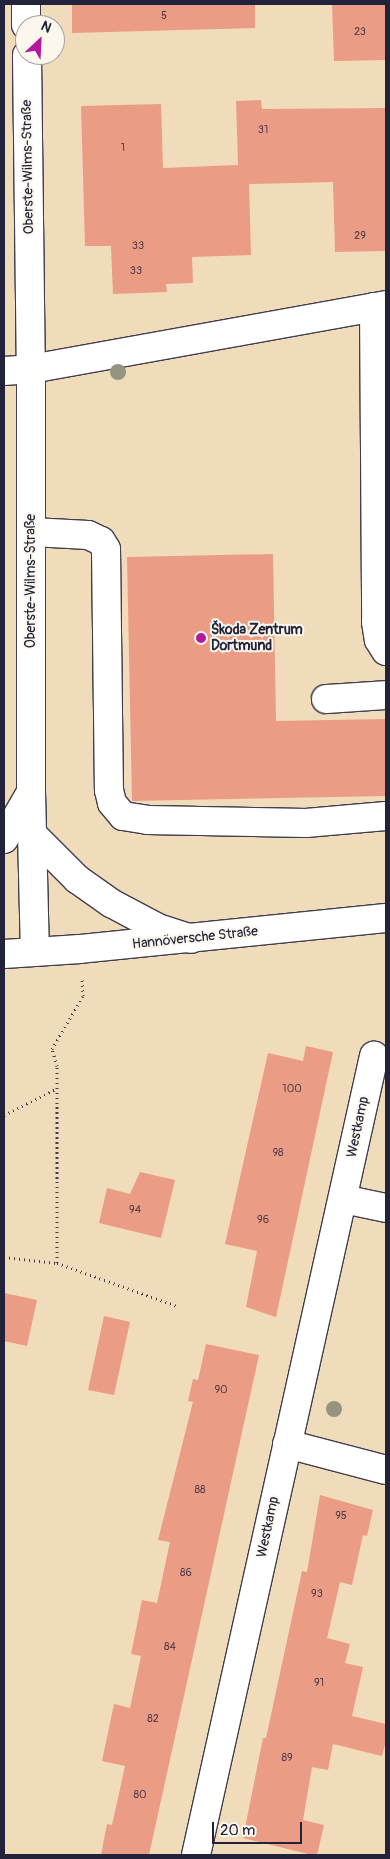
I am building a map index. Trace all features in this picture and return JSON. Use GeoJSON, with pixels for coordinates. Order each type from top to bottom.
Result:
{"type":"FeatureCollection","features":[{"type":"Feature","properties":{"kind":"street","name":"Oberste-Wilms-Straße"},"geometry":{"type":"LineString","coordinates":[[27,65],[32,532],[31,792],[35,952]]}},
{"type":"Feature","properties":{"kind":"street"},"geometry":{"type":"LineString","coordinates":[[4,371],[31,369],[380,306],[376,622],[379,640],[386,651]]}},
{"type":"Feature","properties":{"kind":"street"},"geometry":{"type":"LineString","coordinates":[[32,532],[88,536],[101,541],[106,549],[109,790],[112,803],[122,816],[148,820],[306,823],[386,816]]}},
{"type":"Feature","properties":{"kind":"street"},"geometry":{"type":"LineString","coordinates":[[326,700],[386,695]]}},
{"type":"Feature","properties":{"kind":"street","name":"Oberste-Wilms-Straße"},"geometry":{"type":"LineString","coordinates":[[4,839],[31,792]]}},
{"type":"Feature","properties":{"kind":"street"},"geometry":{"type":"LineString","coordinates":[[32,834],[77,879],[111,903],[144,922],[191,939]]}},
{"type":"Feature","properties":{"kind":"street","name":"Hannöversche Straße"},"geometry":{"type":"LineString","coordinates":[[4,954],[191,939],[386,918]]}},
{"type":"Feature","properties":{"kind":"street","name":"Westkamp"},"geometry":{"type":"LineString","coordinates":[[196,1855],[374,1056]]}},
{"type":"Feature","properties":{"kind":"street"},"geometry":{"type":"LineString","coordinates":[[343,1199],[386,1208]]}},
{"type":"Feature","properties":{"kind":"street"},"geometry":{"type":"LineString","coordinates":[[287,1444],[386,1470]]}},
{"type":"Feature","properties":{"kind":"path"},"geometry":{"type":"LineString","coordinates":[[57,1263],[57,1066],[52,1049],[83,996],[82,978]]}},
{"type":"Feature","properties":{"kind":"path"},"geometry":{"type":"LineString","coordinates":[[4,1115],[57,1088]]}},
{"type":"Feature","properties":{"kind":"path"},"geometry":{"type":"LineString","coordinates":[[4,1257],[57,1263],[177,1306]]}},
{"type":"Feature","properties":{"kind":"building"},"geometry":{"type":"Polygon","coordinates":[[[72,4],[255,4],[255,28],[72,33],[72,4]]]}},
{"type":"Feature","properties":{"kind":"building"},"geometry":{"type":"Polygon","coordinates":[[[332,4],[386,4],[386,60],[334,61],[332,4]]]}},
{"type":"Feature","properties":{"kind":"building"},"geometry":{"type":"Polygon","coordinates":[[[261,100],[262,109],[386,108],[386,251],[335,252],[333,182],[249,184],[251,255],[192,257],[193,283],[166,284],[167,292],[113,294],[111,246],[85,246],[81,106],[161,104],[163,168],[238,165],[236,101],[261,100]]]}},
{"type":"Feature","properties":{"kind":"building","name":"Škoda Zentrum Dortmund"},"geometry":{"type":"Polygon","coordinates":[[[273,554],[276,721],[386,719],[386,796],[132,801],[127,557],[273,554]]]}},
{"type":"Feature","properties":{"kind":"building"},"geometry":{"type":"Polygon","coordinates":[[[306,1046],[333,1052],[276,1317],[246,1307],[257,1251],[225,1244],[268,1053],[303,1061],[306,1046]]]}},
{"type":"Feature","properties":{"kind":"building"},"geometry":{"type":"Polygon","coordinates":[[[140,1172],[175,1180],[161,1238],[99,1223],[107,1188],[130,1194],[140,1172]]]}},
{"type":"Feature","properties":{"kind":"building"},"geometry":{"type":"Polygon","coordinates":[[[4,1293],[37,1300],[27,1346],[4,1341],[4,1293]]]}},
{"type":"Feature","properties":{"kind":"building"},"geometry":{"type":"Polygon","coordinates":[[[104,1316],[130,1322],[114,1395],[88,1390],[104,1316]]]}},
{"type":"Feature","properties":{"kind":"building"},"geometry":{"type":"Polygon","coordinates":[[[206,1344],[259,1355],[149,1855],[101,1855],[107,1824],[112,1825],[125,1766],[102,1761],[114,1704],[130,1708],[141,1656],[131,1654],[142,1600],[157,1603],[170,1542],[158,1540],[193,1402],[188,1401],[193,1379],[198,1380],[206,1344]]]}},
{"type":"Feature","properties":{"kind":"building"},"geometry":{"type":"Polygon","coordinates":[[[320,1495],[373,1510],[367,1536],[363,1535],[352,1585],[340,1582],[327,1638],[350,1644],[345,1663],[363,1667],[352,1716],[386,1724],[386,1741],[382,1756],[333,1744],[328,1770],[312,1767],[303,1820],[324,1825],[317,1855],[312,1855],[243,1838],[263,1738],[266,1738],[302,1571],[307,1572],[320,1495]]]}},
{"type":"Feature","properties":{"kind":"place","name":"Škoda Zentrum Dortmund"},"geometry":{"type":"Point","coordinates":[201,638]}}]}
